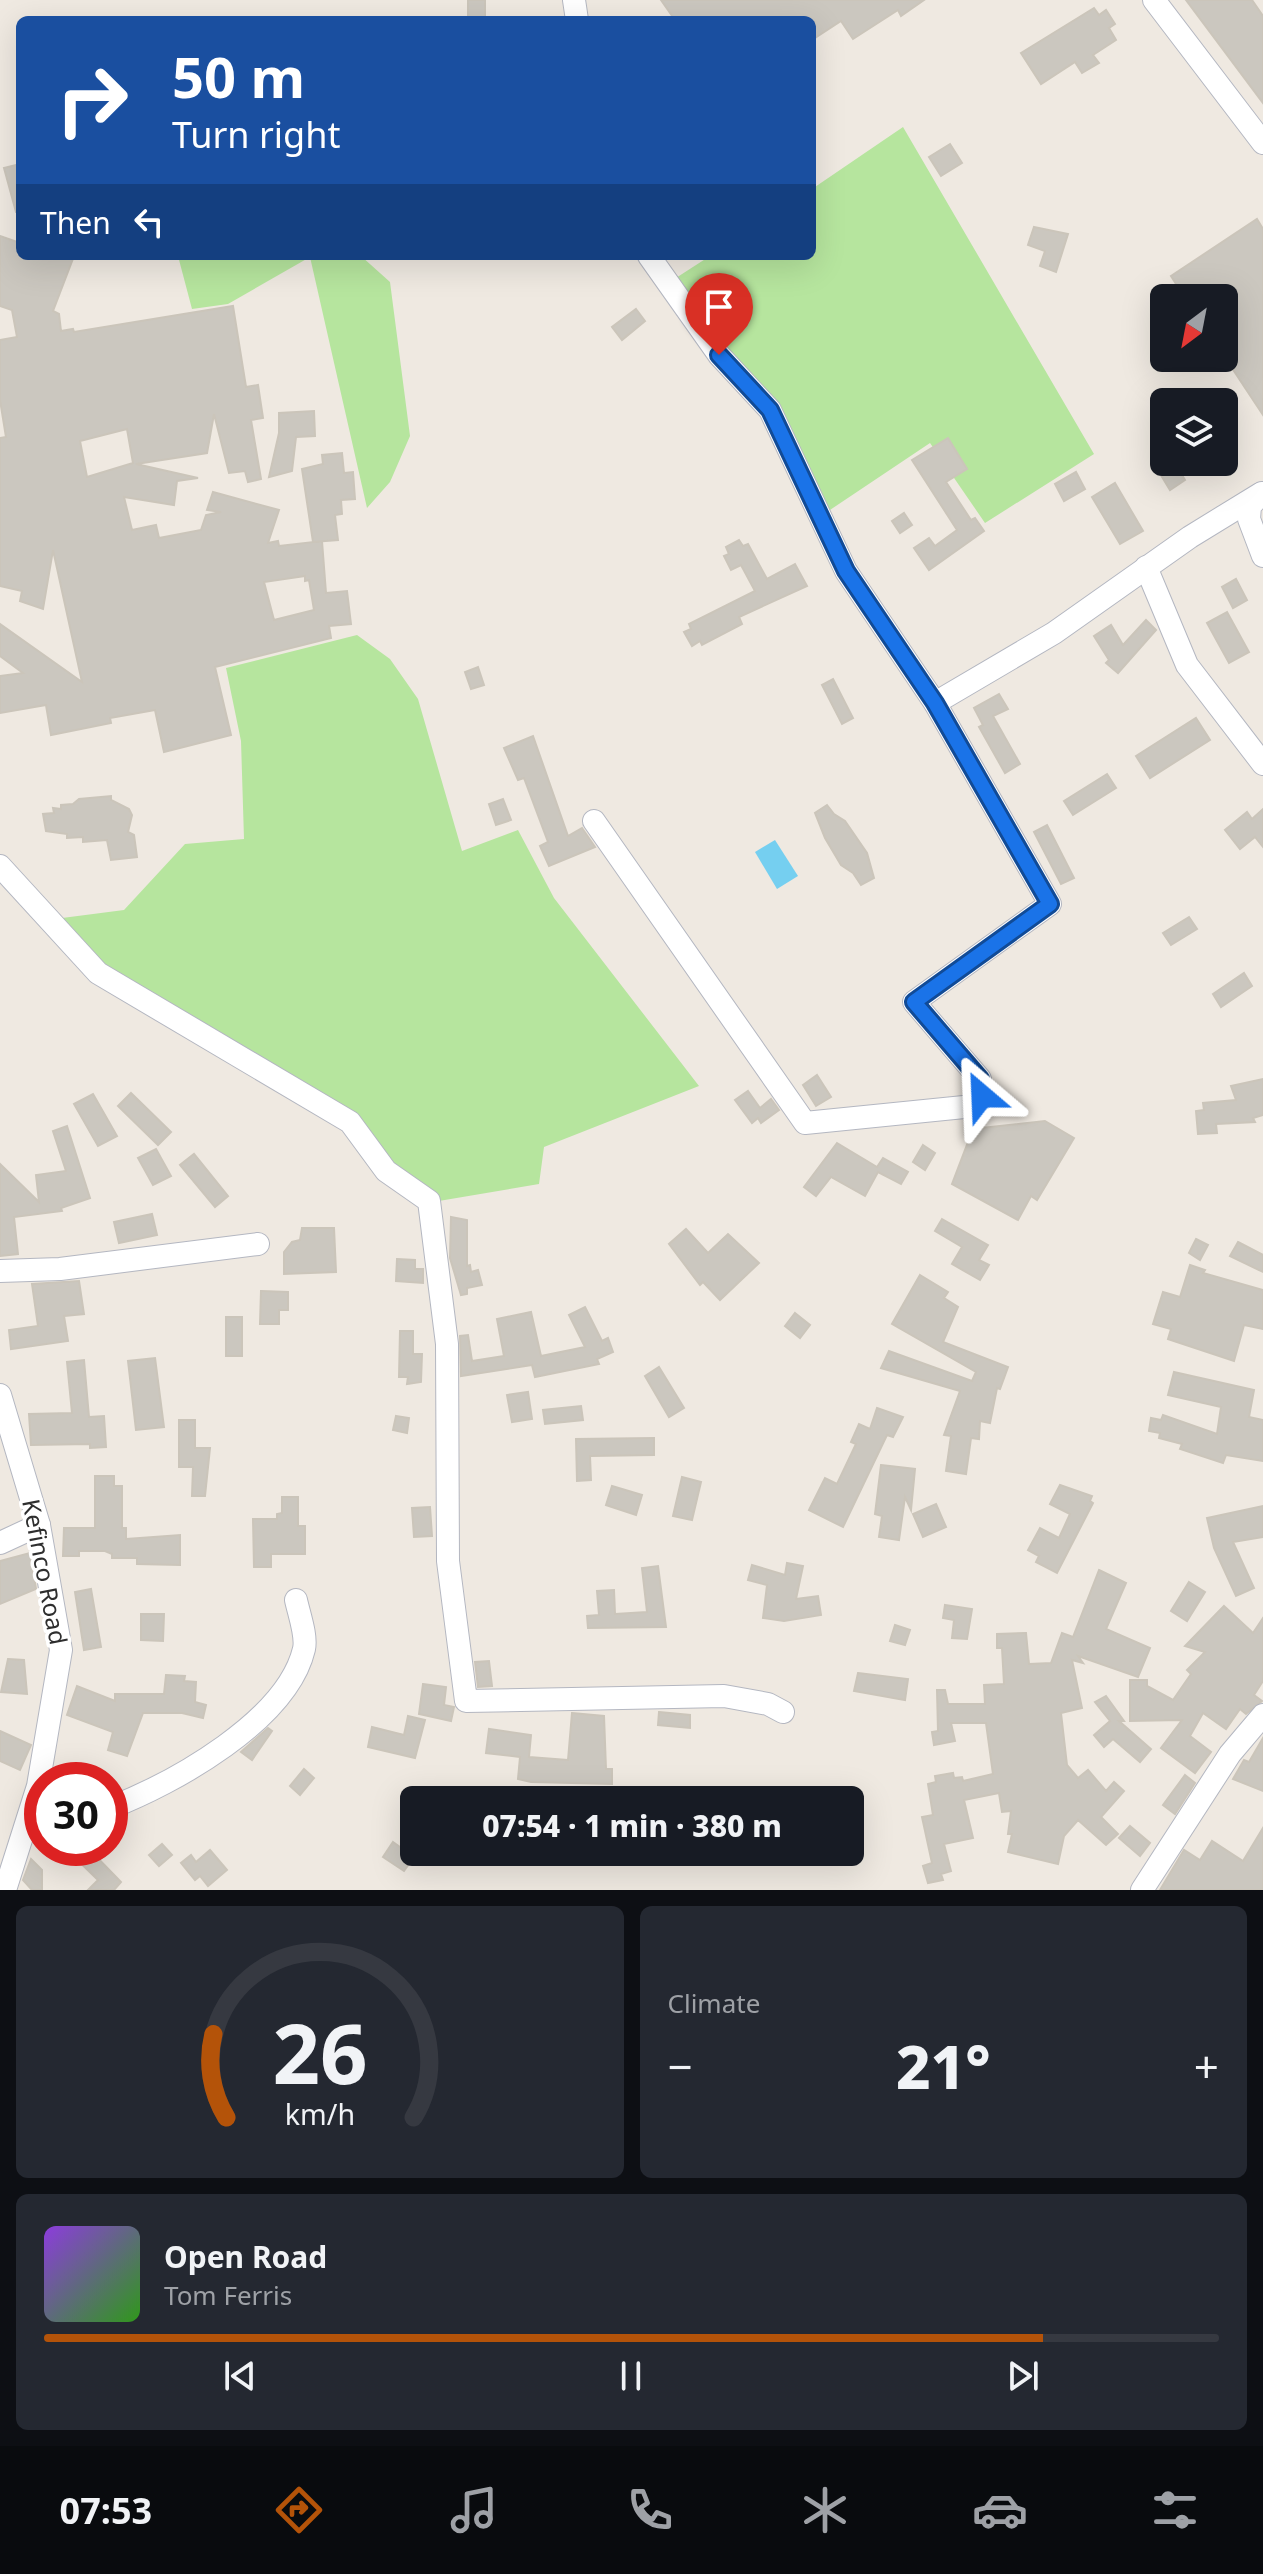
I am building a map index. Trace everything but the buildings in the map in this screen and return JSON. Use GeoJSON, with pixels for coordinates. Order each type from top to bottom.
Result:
{"type":"FeatureCollection","features":[{"type":"Feature","properties":{"kind":"street"},"geometry":{"type":"LineString","coordinates":[[1154,0],[1263,143]]}},
{"type":"Feature","properties":{"kind":"street"},"geometry":{"type":"LineString","coordinates":[[594,821],[805,1123],[974,1106],[982,1096],[980,1079],[914,1002],[1050,904],[935,703],[846,571],[770,410],[719,355],[652,260]]}},
{"type":"Feature","properties":{"kind":"street"},"geometry":{"type":"LineString","coordinates":[[935,703],[1054,633],[1146,567],[1262,493]]}},
{"type":"Feature","properties":{"kind":"street"},"geometry":{"type":"LineString","coordinates":[[1262,493],[1250,506],[1249,519],[1263,556]]}},
{"type":"Feature","properties":{"kind":"street"},"geometry":{"type":"LineString","coordinates":[[1146,567],[1187,665],[1263,764]]}},
{"type":"Feature","properties":{"kind":"street"},"geometry":{"type":"LineString","coordinates":[[0,866],[98,973],[350,1122],[386,1171],[429,1201],[447,1344],[448,1561],[466,1701],[724,1696],[768,1704],[783,1712]]}},
{"type":"Feature","properties":{"kind":"street"},"geometry":{"type":"LineString","coordinates":[[0,1271],[60,1269],[258,1244]]}},
{"type":"Feature","properties":{"kind":"street","name":"Kefinco Road"},"geometry":{"type":"LineString","coordinates":[[0,1395],[39,1525],[61,1650],[44,1762]]}},
{"type":"Feature","properties":{"kind":"street"},"geometry":{"type":"LineString","coordinates":[[0,1543],[39,1525]]}},
{"type":"Feature","properties":{"kind":"street"},"geometry":{"type":"LineString","coordinates":[[128,1799],[210,1759],[285,1691],[305,1647],[296,1600]]}},
{"type":"Feature","properties":{"kind":"street"},"geometry":{"type":"LineString","coordinates":[[1142,1890],[1230,1754],[1263,1715]]}},
{"type":"Feature","properties":{"kind":"street","name":"Kefinco Road"},"geometry":{"type":"LineString","coordinates":[[5,1890],[24,1834]]}},
{"type":"Feature","properties":{"kind":"green space"},"geometry":{"type":"Polygon","coordinates":[[[903,127],[1094,454],[985,523],[930,443],[818,518],[782,433],[665,285],[704,260],[816,260],[816,186],[903,127]]]}},
{"type":"Feature","properties":{"kind":"green space"},"geometry":{"type":"Polygon","coordinates":[[[179,260],[305,260],[228,304],[192,309],[179,260]]]}},
{"type":"Feature","properties":{"kind":"green space"},"geometry":{"type":"Polygon","coordinates":[[[311,260],[365,260],[390,282],[410,436],[390,482],[367,508],[311,260]]]}},
{"type":"Feature","properties":{"kind":"green space"},"geometry":{"type":"Polygon","coordinates":[[[357,635],[390,659],[418,699],[462,851],[518,830],[554,898],[699,1086],[544,1147],[539,1184],[421,1204],[345,1125],[39,921],[124,910],[185,844],[244,839],[241,741],[226,668],[357,635]]]}},
{"type":"Feature","properties":{"kind":"water"},"geometry":{"type":"Polygon","coordinates":[[[775,840],[798,876],[777,889],[755,852],[775,840]]]}},
{"type":"Feature","properties":{"kind":"route"},"geometry":{"type":"LineString","coordinates":[[719,355],[770,410],[785,435],[806,492],[846,571],[935,703],[1050,904],[914,1002],[980,1079],[982,1096]]}}]}
